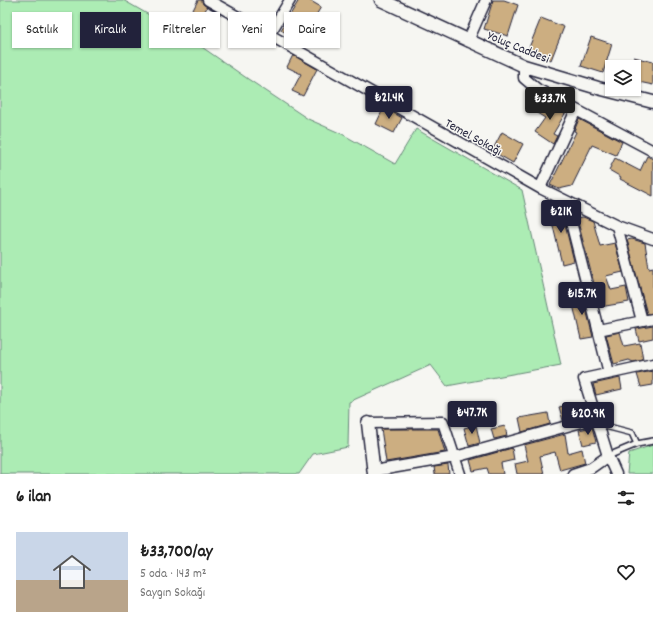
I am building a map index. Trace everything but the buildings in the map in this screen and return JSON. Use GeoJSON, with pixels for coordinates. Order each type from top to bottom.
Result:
{"type":"FeatureCollection","features":[{"type":"Feature","properties":{"kind":"street","name":"Temel Sokağı"},"geometry":{"type":"LineString","coordinates":[[208,0],[229,12]]}},
{"type":"Feature","properties":{"kind":"street"},"geometry":{"type":"LineString","coordinates":[[276,24],[290,0]]}},
{"type":"Feature","properties":{"kind":"street","name":"Yoluç Caddesi"},"geometry":{"type":"LineString","coordinates":[[381,0],[524,66],[598,88],[653,102]]}},
{"type":"Feature","properties":{"kind":"street"},"geometry":{"type":"LineString","coordinates":[[468,41],[486,0]]}},
{"type":"Feature","properties":{"kind":"street","name":"Temel Sokağı"},"geometry":{"type":"LineString","coordinates":[[276,38],[566,202],[617,226],[653,240]]}},
{"type":"Feature","properties":{"kind":"street"},"geometry":{"type":"LineString","coordinates":[[524,66],[524,78],[537,90],[653,151]]}},
{"type":"Feature","properties":{"kind":"street"},"geometry":{"type":"LineString","coordinates":[[540,188],[576,110]]}},
{"type":"Feature","properties":{"kind":"street"},"geometry":{"type":"LineString","coordinates":[[566,202],[609,373]]}},
{"type":"Feature","properties":{"kind":"street"},"geometry":{"type":"LineString","coordinates":[[617,226],[642,321]]}},
{"type":"Feature","properties":{"kind":"street"},"geometry":{"type":"LineString","coordinates":[[598,330],[653,319]]}},
{"type":"Feature","properties":{"kind":"street"},"geometry":{"type":"LineString","coordinates":[[616,474],[608,456],[584,379],[653,364]]}},
{"type":"Feature","properties":{"kind":"street"},"geometry":{"type":"LineString","coordinates":[[460,474],[456,458],[443,422],[368,423],[374,473],[456,458],[597,423]]}},
{"type":"Feature","properties":{"kind":"street"},"geometry":{"type":"LineString","coordinates":[[573,474],[591,468],[608,456]]}},
{"type":"Feature","properties":{"kind":"lane"},"geometry":{"type":"LineString","coordinates":[[597,423],[632,433],[637,444]]}},
{"type":"Feature","properties":{"kind":"lane"},"geometry":{"type":"LineString","coordinates":[[608,456],[637,444],[653,441]]}},
{"type":"Feature","properties":{"kind":"green space"},"geometry":{"type":"Polygon","coordinates":[[[0,0],[123,0],[149,15],[149,48],[203,48],[308,119],[342,134],[395,164],[416,129],[522,190],[561,365],[447,386],[431,365],[349,402],[348,447],[313,454],[299,474],[0,474],[0,0]]]}},
{"type":"Feature","properties":{"kind":"green space"},"geometry":{"type":"Polygon","coordinates":[[[653,445],[653,474],[627,474],[629,453],[653,445]]]}}]}
